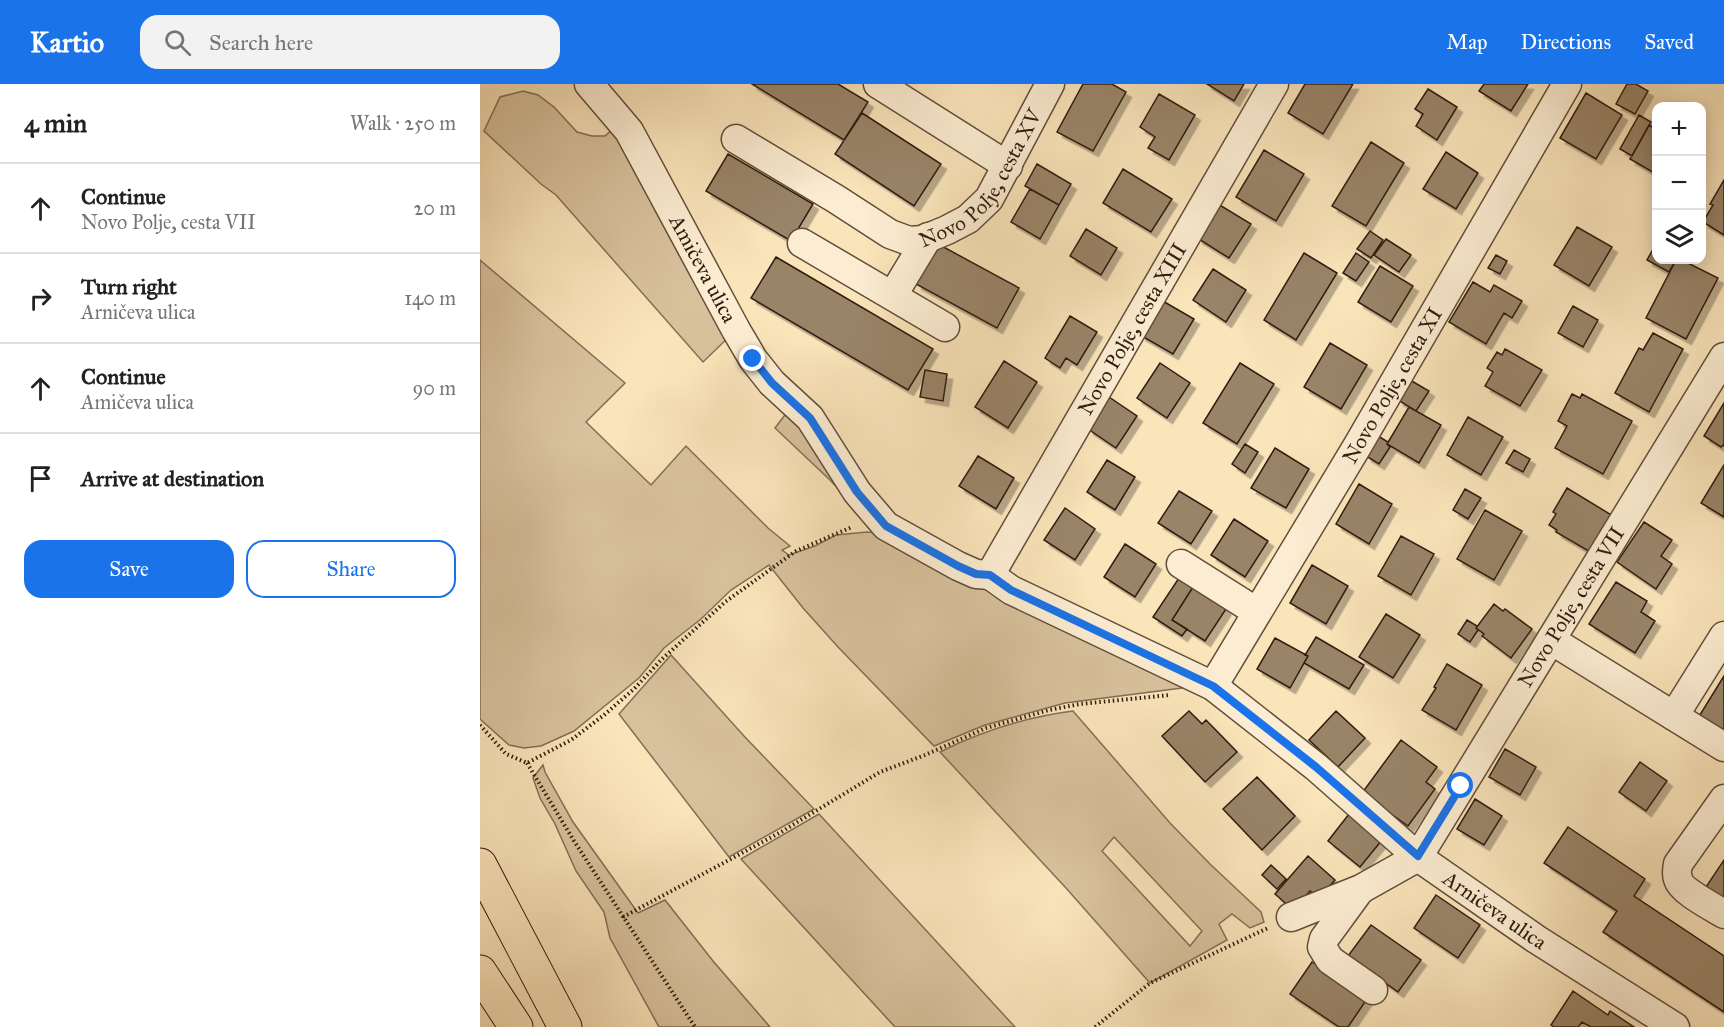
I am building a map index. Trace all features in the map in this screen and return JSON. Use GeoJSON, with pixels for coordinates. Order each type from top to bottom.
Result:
{"type":"FeatureCollection","features":[{"type":"Feature","properties":{"kind":"highway"},"geometry":{"type":"LineString","coordinates":[[480,865],[565,1027]]}},
{"type":"Feature","properties":{"kind":"highway"},"geometry":{"type":"LineString","coordinates":[[480,972],[516,1027]]}},
{"type":"Feature","properties":{"kind":"street","name":"Amičeva ulica"},"geometry":{"type":"LineString","coordinates":[[589,84],[629,131],[753,359],[772,383],[810,418],[857,492],[886,526],[958,566],[976,574],[990,575]]}},
{"type":"Feature","properties":{"kind":"street"},"geometry":{"type":"LineString","coordinates":[[878,84],[1008,166]]}},
{"type":"Feature","properties":{"kind":"street","name":"Novo Polje, cesta XV"},"geometry":{"type":"LineString","coordinates":[[736,139],[890,234],[909,240],[928,237],[968,219],[989,199],[1050,84]]}},
{"type":"Feature","properties":{"kind":"street","name":"Novo Polje, cesta XIII"},"geometry":{"type":"LineString","coordinates":[[990,575],[1274,84]]}},
{"type":"Feature","properties":{"kind":"street","name":"Novo Polje, cesta XI"},"geometry":{"type":"LineString","coordinates":[[1213,686],[1358,445],[1567,84]]}},
{"type":"Feature","properties":{"kind":"street"},"geometry":{"type":"LineString","coordinates":[[893,295],[928,237]]}},
{"type":"Feature","properties":{"kind":"street"},"geometry":{"type":"LineString","coordinates":[[802,243],[945,327]]}},
{"type":"Feature","properties":{"kind":"street","name":"Novo Polje, cesta VII"},"geometry":{"type":"LineString","coordinates":[[1418,856],[1724,357]]}},
{"type":"Feature","properties":{"kind":"street"},"geometry":{"type":"LineString","coordinates":[[1181,564],[1257,612]]}},
{"type":"Feature","properties":{"kind":"street","name":"Arničeva ulica"},"geometry":{"type":"LineString","coordinates":[[990,575],[1011,590],[1213,686],[1316,767],[1418,856],[1536,939],[1675,1027]]}},
{"type":"Feature","properties":{"kind":"street"},"geometry":{"type":"LineString","coordinates":[[1674,716],[1724,636]]}},
{"type":"Feature","properties":{"kind":"street"},"geometry":{"type":"LineString","coordinates":[[1551,640],[1724,747]]}},
{"type":"Feature","properties":{"kind":"street"},"geometry":{"type":"LineString","coordinates":[[1724,799],[1678,864],[1677,870],[1678,881],[1685,889],[1724,914]]}},
{"type":"Feature","properties":{"kind":"street"},"geometry":{"type":"LineString","coordinates":[[1291,917],[1361,889],[1418,856]]}},
{"type":"Feature","properties":{"kind":"street"},"geometry":{"type":"LineString","coordinates":[[1361,889],[1324,939],[1322,947],[1330,960],[1373,990]]}},
{"type":"Feature","properties":{"kind":"path"},"geometry":{"type":"LineString","coordinates":[[527,763],[570,740],[604,715],[725,602],[796,550],[853,527],[886,526]]}},
{"type":"Feature","properties":{"kind":"path"},"geometry":{"type":"LineString","coordinates":[[623,917],[781,832],[880,772],[977,732],[1040,712],[1080,704],[1176,694]]}},
{"type":"Feature","properties":{"kind":"path"},"geometry":{"type":"LineString","coordinates":[[480,724],[506,754],[527,763],[574,842],[695,1027]]}},
{"type":"Feature","properties":{"kind":"path"},"geometry":{"type":"LineString","coordinates":[[1095,1027],[1150,983],[1291,917]]}},
{"type":"Feature","properties":{"kind":"shaded area"},"geometry":{"type":"Polygon","coordinates":[[[523,91],[538,95],[554,107],[577,132],[592,136],[605,136],[616,126],[654,197],[688,271],[731,335],[703,362],[556,195],[484,131],[500,97],[523,91]]]}},
{"type":"Feature","properties":{"kind":"shaded area"},"geometry":{"type":"Polygon","coordinates":[[[480,260],[625,383],[586,422],[651,485],[686,446],[768,528],[790,546],[782,550],[789,555],[815,546],[836,535],[867,532],[886,534],[1184,682],[1182,688],[1065,703],[985,725],[934,746],[838,647],[769,565],[731,590],[701,619],[664,648],[639,678],[574,731],[541,746],[524,748],[509,745],[480,719],[480,260]]]}},
{"type":"Feature","properties":{"kind":"shaded area"},"geometry":{"type":"Polygon","coordinates":[[[797,412],[858,510],[775,428],[785,415],[797,412]]]}},
{"type":"Feature","properties":{"kind":"shaded area"},"geometry":{"type":"Polygon","coordinates":[[[671,655],[814,809],[729,857],[619,714],[671,655]]]}},
{"type":"Feature","properties":{"kind":"shaded area"},"geometry":{"type":"Polygon","coordinates":[[[1073,711],[1170,823],[1261,912],[1264,922],[1250,928],[1232,914],[1219,924],[1227,940],[1150,983],[940,752],[1005,726],[1073,711]],[[1114,837],[1102,851],[1190,946],[1202,931],[1114,837]]]}},
{"type":"Feature","properties":{"kind":"shaded area"},"geometry":{"type":"Polygon","coordinates":[[[543,765],[573,822],[638,913],[665,900],[713,961],[770,1027],[659,1027],[610,938],[604,912],[576,871],[555,824],[540,798],[533,778],[543,765]]]}},
{"type":"Feature","properties":{"kind":"shaded area"},"geometry":{"type":"Polygon","coordinates":[[[819,814],[1015,1027],[895,1027],[741,859],[819,814]]]}},
{"type":"Feature","properties":{"kind":"building"},"geometry":{"type":"Polygon","coordinates":[[[752,84],[838,84],[868,102],[844,140],[752,84]]]}},
{"type":"Feature","properties":{"kind":"building"},"geometry":{"type":"Polygon","coordinates":[[[1083,84],[1112,84],[1126,92],[1093,151],[1057,132],[1083,84]]]}},
{"type":"Feature","properties":{"kind":"building"},"geometry":{"type":"Polygon","coordinates":[[[1207,84],[1244,84],[1234,101],[1207,84]]]}},
{"type":"Feature","properties":{"kind":"building"},"geometry":{"type":"Polygon","coordinates":[[[1305,84],[1353,84],[1323,134],[1288,113],[1305,84]]]}},
{"type":"Feature","properties":{"kind":"building"},"geometry":{"type":"Polygon","coordinates":[[[1484,84],[1528,84],[1511,111],[1479,91],[1484,84]]]}},
{"type":"Feature","properties":{"kind":"building"},"geometry":{"type":"Polygon","coordinates":[[[1627,84],[1636,84],[1648,91],[1635,114],[1616,104],[1627,84]]]}},
{"type":"Feature","properties":{"kind":"building"},"geometry":{"type":"Polygon","coordinates":[[[1428,89],[1457,107],[1437,140],[1416,126],[1423,114],[1415,109],[1428,89]]]}},
{"type":"Feature","properties":{"kind":"building"},"geometry":{"type":"Polygon","coordinates":[[[1586,93],[1622,115],[1596,159],[1560,138],[1586,93]]]}},
{"type":"Feature","properties":{"kind":"building"},"geometry":{"type":"Polygon","coordinates":[[[1159,94],[1195,115],[1169,160],[1148,148],[1155,137],[1140,127],[1159,94]]]}},
{"type":"Feature","properties":{"kind":"building"},"geometry":{"type":"Polygon","coordinates":[[[862,113],[941,164],[914,206],[835,154],[862,113]]]}},
{"type":"Feature","properties":{"kind":"building"},"geometry":{"type":"Polygon","coordinates":[[[1639,115],[1651,122],[1632,156],[1620,149],[1639,115]]]}},
{"type":"Feature","properties":{"kind":"building"},"geometry":{"type":"Polygon","coordinates":[[[1649,125],[1652,127],[1652,172],[1630,159],[1649,125]]]}},
{"type":"Feature","properties":{"kind":"building"},"geometry":{"type":"Polygon","coordinates":[[[1371,142],[1404,163],[1366,226],[1332,206],[1371,142]]]}},
{"type":"Feature","properties":{"kind":"building"},"geometry":{"type":"Polygon","coordinates":[[[1264,150],[1304,174],[1276,221],[1236,197],[1264,150]]]}},
{"type":"Feature","properties":{"kind":"building"},"geometry":{"type":"Polygon","coordinates":[[[1446,152],[1478,173],[1456,209],[1423,189],[1446,152]]]}},
{"type":"Feature","properties":{"kind":"building"},"geometry":{"type":"Polygon","coordinates":[[[728,154],[813,204],[791,241],[706,191],[728,154]]]}},
{"type":"Feature","properties":{"kind":"building"},"geometry":{"type":"Polygon","coordinates":[[[1037,164],[1071,184],[1059,205],[1025,186],[1037,164]]]}},
{"type":"Feature","properties":{"kind":"building"},"geometry":{"type":"Polygon","coordinates":[[[1123,169],[1172,199],[1151,232],[1103,203],[1123,169]]]}},
{"type":"Feature","properties":{"kind":"building"},"geometry":{"type":"Polygon","coordinates":[[[1724,180],[1724,235],[1706,224],[1706,217],[1713,205],[1710,204],[1724,180]]]}},
{"type":"Feature","properties":{"kind":"building"},"geometry":{"type":"Polygon","coordinates":[[[1030,189],[1059,205],[1040,239],[1011,222],[1030,189]]]}},
{"type":"Feature","properties":{"kind":"building"},"geometry":{"type":"Polygon","coordinates":[[[1218,204],[1251,224],[1229,258],[1197,238],[1218,204]]]}},
{"type":"Feature","properties":{"kind":"building"},"geometry":{"type":"Polygon","coordinates":[[[1577,227],[1612,247],[1589,286],[1554,265],[1577,227]]]}},
{"type":"Feature","properties":{"kind":"building"},"geometry":{"type":"Polygon","coordinates":[[[1086,229],[1117,248],[1101,275],[1070,256],[1086,229]]]}},
{"type":"Feature","properties":{"kind":"building"},"geometry":{"type":"Polygon","coordinates":[[[1370,231],[1383,240],[1371,258],[1357,249],[1370,231]]]}},
{"type":"Feature","properties":{"kind":"building"},"geometry":{"type":"Polygon","coordinates":[[[1386,239],[1411,255],[1399,272],[1374,255],[1386,239]]]}},
{"type":"Feature","properties":{"kind":"building"},"geometry":{"type":"Polygon","coordinates":[[[938,244],[1019,288],[997,328],[916,284],[938,244]]]}},
{"type":"Feature","properties":{"kind":"building"},"geometry":{"type":"Polygon","coordinates":[[[1652,251],[1652,263],[1647,260],[1652,251]]]}},
{"type":"Feature","properties":{"kind":"building"},"geometry":{"type":"Polygon","coordinates":[[[1304,253],[1337,273],[1296,340],[1264,320],[1304,253]]]}},
{"type":"Feature","properties":{"kind":"building"},"geometry":{"type":"Polygon","coordinates":[[[1356,253],[1369,262],[1356,281],[1343,273],[1356,253]]]}},
{"type":"Feature","properties":{"kind":"building"},"geometry":{"type":"Polygon","coordinates":[[[1496,255],[1507,261],[1500,274],[1488,268],[1496,255]]]}},
{"type":"Feature","properties":{"kind":"building"},"geometry":{"type":"Polygon","coordinates":[[[776,257],[933,349],[908,390],[751,298],[776,257]]]}},
{"type":"Feature","properties":{"kind":"building"},"geometry":{"type":"Polygon","coordinates":[[[1654,264],[1674,264],[1669,272],[1654,264]]]}},
{"type":"Feature","properties":{"kind":"building"},"geometry":{"type":"Polygon","coordinates":[[[1674,264],[1690,264],[1718,278],[1686,339],[1646,318],[1674,264]]]}},
{"type":"Feature","properties":{"kind":"building"},"geometry":{"type":"Polygon","coordinates":[[[1380,266],[1413,286],[1391,322],[1358,302],[1380,266]]]}},
{"type":"Feature","properties":{"kind":"building"},"geometry":{"type":"Polygon","coordinates":[[[1213,269],[1246,290],[1226,322],[1193,300],[1213,269]]]}},
{"type":"Feature","properties":{"kind":"building"},"geometry":{"type":"Polygon","coordinates":[[[1473,282],[1490,292],[1494,285],[1522,301],[1512,318],[1504,313],[1486,344],[1449,322],[1473,282]]]}},
{"type":"Feature","properties":{"kind":"building"},"geometry":{"type":"Polygon","coordinates":[[[1161,300],[1194,319],[1173,354],[1140,335],[1161,300]]]}},
{"type":"Feature","properties":{"kind":"building"},"geometry":{"type":"Polygon","coordinates":[[[1573,306],[1598,320],[1583,347],[1558,333],[1573,306]]]}},
{"type":"Feature","properties":{"kind":"building"},"geometry":{"type":"Polygon","coordinates":[[[1070,316],[1097,332],[1077,365],[1066,358],[1060,368],[1045,358],[1070,316]]]}},
{"type":"Feature","properties":{"kind":"building"},"geometry":{"type":"Polygon","coordinates":[[[1653,333],[1683,349],[1649,412],[1615,393],[1639,348],[1643,350],[1653,333]]]}},
{"type":"Feature","properties":{"kind":"building"},"geometry":{"type":"Polygon","coordinates":[[[1330,343],[1367,365],[1341,409],[1304,387],[1330,343]]]}},
{"type":"Feature","properties":{"kind":"building"},"geometry":{"type":"Polygon","coordinates":[[[1505,349],[1542,370],[1520,406],[1485,386],[1493,372],[1487,368],[1497,352],[1502,355],[1505,349]]]}},
{"type":"Feature","properties":{"kind":"building"},"geometry":{"type":"Polygon","coordinates":[[[1004,361],[1037,382],[1008,428],[975,407],[1004,361]]]}},
{"type":"Feature","properties":{"kind":"building"},"geometry":{"type":"Polygon","coordinates":[[[1160,363],[1190,383],[1167,418],[1137,398],[1160,363]]]}},
{"type":"Feature","properties":{"kind":"building"},"geometry":{"type":"Polygon","coordinates":[[[1240,363],[1274,384],[1237,444],[1203,423],[1240,363]]]}},
{"type":"Feature","properties":{"kind":"building"},"geometry":{"type":"Polygon","coordinates":[[[925,370],[947,374],[943,401],[920,397],[925,370]]]}},
{"type":"Feature","properties":{"kind":"building"},"geometry":{"type":"Polygon","coordinates":[[[1410,380],[1429,391],[1416,411],[1398,400],[1410,380]]]}},
{"type":"Feature","properties":{"kind":"building"},"geometry":{"type":"Polygon","coordinates":[[[1572,394],[1580,398],[1582,394],[1632,421],[1603,474],[1555,448],[1567,426],[1558,421],[1572,394]]]}},
{"type":"Feature","properties":{"kind":"building"},"geometry":{"type":"Polygon","coordinates":[[[1109,397],[1137,416],[1116,448],[1088,429],[1109,397]]]}},
{"type":"Feature","properties":{"kind":"building"},"geometry":{"type":"Polygon","coordinates":[[[1724,403],[1724,446],[1721,447],[1704,436],[1724,403]]]}},
{"type":"Feature","properties":{"kind":"building"},"geometry":{"type":"Polygon","coordinates":[[[1409,407],[1441,425],[1419,463],[1387,444],[1409,407]]]}},
{"type":"Feature","properties":{"kind":"building"},"geometry":{"type":"Polygon","coordinates":[[[1468,417],[1503,437],[1481,475],[1447,455],[1468,417]]]}},
{"type":"Feature","properties":{"kind":"building"},"geometry":{"type":"Polygon","coordinates":[[[1378,436],[1388,442],[1390,447],[1379,464],[1366,456],[1378,436]]]}},
{"type":"Feature","properties":{"kind":"building"},"geometry":{"type":"Polygon","coordinates":[[[1245,444],[1258,452],[1245,473],[1232,464],[1245,444]]]}},
{"type":"Feature","properties":{"kind":"building"},"geometry":{"type":"Polygon","coordinates":[[[1275,448],[1309,469],[1286,508],[1251,488],[1275,448]]]}},
{"type":"Feature","properties":{"kind":"building"},"geometry":{"type":"Polygon","coordinates":[[[1514,450],[1530,459],[1523,472],[1506,463],[1514,450]]]}},
{"type":"Feature","properties":{"kind":"building"},"geometry":{"type":"Polygon","coordinates":[[[978,456],[1014,478],[996,509],[959,486],[978,456]]]}},
{"type":"Feature","properties":{"kind":"building"},"geometry":{"type":"Polygon","coordinates":[[[1107,460],[1135,477],[1115,510],[1087,492],[1107,460]]]}},
{"type":"Feature","properties":{"kind":"building"},"geometry":{"type":"Polygon","coordinates":[[[1724,465],[1724,517],[1701,503],[1724,465]]]}},
{"type":"Feature","properties":{"kind":"building"},"geometry":{"type":"Polygon","coordinates":[[[1359,484],[1392,504],[1369,544],[1336,524],[1359,484]]]}},
{"type":"Feature","properties":{"kind":"building"},"geometry":{"type":"Polygon","coordinates":[[[1567,488],[1613,516],[1592,553],[1556,532],[1557,530],[1549,525],[1556,514],[1553,512],[1567,488]]]}},
{"type":"Feature","properties":{"kind":"building"},"geometry":{"type":"Polygon","coordinates":[[[1465,489],[1481,498],[1468,519],[1453,510],[1465,489]]]}},
{"type":"Feature","properties":{"kind":"building"},"geometry":{"type":"Polygon","coordinates":[[[1179,491],[1212,511],[1191,544],[1158,523],[1179,491]]]}},
{"type":"Feature","properties":{"kind":"building"},"geometry":{"type":"Polygon","coordinates":[[[1065,508],[1095,529],[1075,560],[1044,540],[1065,508]]]}},
{"type":"Feature","properties":{"kind":"building"},"geometry":{"type":"Polygon","coordinates":[[[1485,510],[1522,531],[1494,580],[1457,559],[1485,510]]]}},
{"type":"Feature","properties":{"kind":"building"},"geometry":{"type":"Polygon","coordinates":[[[1234,519],[1268,541],[1245,577],[1211,555],[1234,519]]]}},
{"type":"Feature","properties":{"kind":"building"},"geometry":{"type":"Polygon","coordinates":[[[1644,522],[1672,540],[1661,556],[1672,564],[1656,589],[1617,562],[1644,522]]]}},
{"type":"Feature","properties":{"kind":"building"},"geometry":{"type":"Polygon","coordinates":[[[1401,536],[1434,554],[1411,595],[1378,576],[1401,536]]]}},
{"type":"Feature","properties":{"kind":"building"},"geometry":{"type":"Polygon","coordinates":[[[1125,544],[1156,564],[1135,597],[1104,577],[1125,544]]]}},
{"type":"Feature","properties":{"kind":"building"},"geometry":{"type":"Polygon","coordinates":[[[1312,565],[1348,586],[1326,624],[1290,603],[1312,565]]]}},
{"type":"Feature","properties":{"kind":"building"},"geometry":{"type":"Polygon","coordinates":[[[1179,578],[1193,587],[1172,620],[1187,629],[1182,636],[1153,617],[1179,578]]]}},
{"type":"Feature","properties":{"kind":"building"},"geometry":{"type":"Polygon","coordinates":[[[1616,582],[1647,601],[1641,612],[1655,621],[1635,653],[1589,624],[1616,582]]]}},
{"type":"Feature","properties":{"kind":"building"},"geometry":{"type":"Polygon","coordinates":[[[1193,587],[1226,609],[1205,641],[1172,620],[1193,587]]]}},
{"type":"Feature","properties":{"kind":"building"},"geometry":{"type":"Polygon","coordinates":[[[1494,604],[1503,611],[1505,609],[1532,629],[1511,658],[1482,636],[1484,634],[1476,628],[1494,604]]]}},
{"type":"Feature","properties":{"kind":"building"},"geometry":{"type":"Polygon","coordinates":[[[1386,614],[1420,635],[1393,678],[1359,657],[1386,614]]]}},
{"type":"Feature","properties":{"kind":"building"},"geometry":{"type":"Polygon","coordinates":[[[1467,620],[1477,626],[1478,630],[1470,642],[1458,634],[1467,620]]]}},
{"type":"Feature","properties":{"kind":"building"},"geometry":{"type":"Polygon","coordinates":[[[1316,637],[1364,665],[1349,689],[1304,663],[1308,656],[1305,655],[1316,637]]]}},
{"type":"Feature","properties":{"kind":"building"},"geometry":{"type":"Polygon","coordinates":[[[1275,638],[1308,656],[1290,688],[1257,669],[1275,638]]]}},
{"type":"Feature","properties":{"kind":"building"},"geometry":{"type":"Polygon","coordinates":[[[1447,664],[1482,685],[1456,730],[1422,710],[1447,664]]]}},
{"type":"Feature","properties":{"kind":"building"},"geometry":{"type":"Polygon","coordinates":[[[1724,676],[1724,734],[1698,718],[1724,676]]]}},
{"type":"Feature","properties":{"kind":"building"},"geometry":{"type":"Polygon","coordinates":[[[1189,711],[1202,724],[1206,720],[1237,752],[1205,782],[1162,736],[1189,711]]]}},
{"type":"Feature","properties":{"kind":"building"},"geometry":{"type":"Polygon","coordinates":[[[1336,711],[1365,738],[1338,767],[1309,740],[1336,711]]]}},
{"type":"Feature","properties":{"kind":"building"},"geometry":{"type":"Polygon","coordinates":[[[1401,740],[1437,767],[1426,782],[1435,789],[1408,826],[1362,793],[1401,740]]]}},
{"type":"Feature","properties":{"kind":"building"},"geometry":{"type":"Polygon","coordinates":[[[1505,749],[1536,767],[1520,795],[1489,777],[1505,749]]]}},
{"type":"Feature","properties":{"kind":"building"},"geometry":{"type":"Polygon","coordinates":[[[1640,762],[1667,781],[1646,811],[1619,792],[1640,762]]]}},
{"type":"Feature","properties":{"kind":"building"},"geometry":{"type":"Polygon","coordinates":[[[1257,777],[1295,816],[1262,850],[1223,809],[1257,777]]]}},
{"type":"Feature","properties":{"kind":"building"},"geometry":{"type":"Polygon","coordinates":[[[1475,799],[1502,816],[1484,845],[1457,829],[1475,799]]]}},
{"type":"Feature","properties":{"kind":"building"},"geometry":{"type":"Polygon","coordinates":[[[1349,814],[1382,840],[1360,867],[1328,841],[1349,814]]]}},
{"type":"Feature","properties":{"kind":"building"},"geometry":{"type":"Polygon","coordinates":[[[1568,827],[1645,879],[1634,896],[1724,956],[1724,1012],[1603,932],[1617,911],[1544,863],[1568,827]]]}},
{"type":"Feature","properties":{"kind":"building"},"geometry":{"type":"Polygon","coordinates":[[[1308,856],[1335,880],[1319,898],[1310,891],[1293,910],[1275,894],[1308,856]]]}},
{"type":"Feature","properties":{"kind":"building"},"geometry":{"type":"Polygon","coordinates":[[[1724,860],[1724,898],[1706,887],[1724,860]]]}},
{"type":"Feature","properties":{"kind":"building"},"geometry":{"type":"Polygon","coordinates":[[[1271,865],[1286,879],[1277,889],[1262,875],[1271,865]]]}},
{"type":"Feature","properties":{"kind":"building"},"geometry":{"type":"Polygon","coordinates":[[[1436,895],[1480,925],[1458,958],[1414,928],[1436,895]]]}},
{"type":"Feature","properties":{"kind":"building"},"geometry":{"type":"Polygon","coordinates":[[[1371,925],[1421,960],[1398,992],[1348,956],[1371,925]]]}},
{"type":"Feature","properties":{"kind":"building"},"geometry":{"type":"Polygon","coordinates":[[[1312,962],[1367,999],[1348,1027],[1339,1027],[1290,994],[1312,962]]]}},
{"type":"Feature","properties":{"kind":"building"},"geometry":{"type":"Polygon","coordinates":[[[1573,991],[1608,1015],[1610,1011],[1634,1027],[1591,1027],[1582,1022],[1578,1027],[1554,1027],[1551,1025],[1573,991]]]}},
{"type":"Feature","properties":{"kind":"route"},"geometry":{"type":"LineString","coordinates":[[753,359],[772,383],[810,418],[857,492],[886,526],[958,566],[976,574],[990,575],[1011,590],[1213,686],[1316,767],[1418,856],[1461,786]]}}]}
